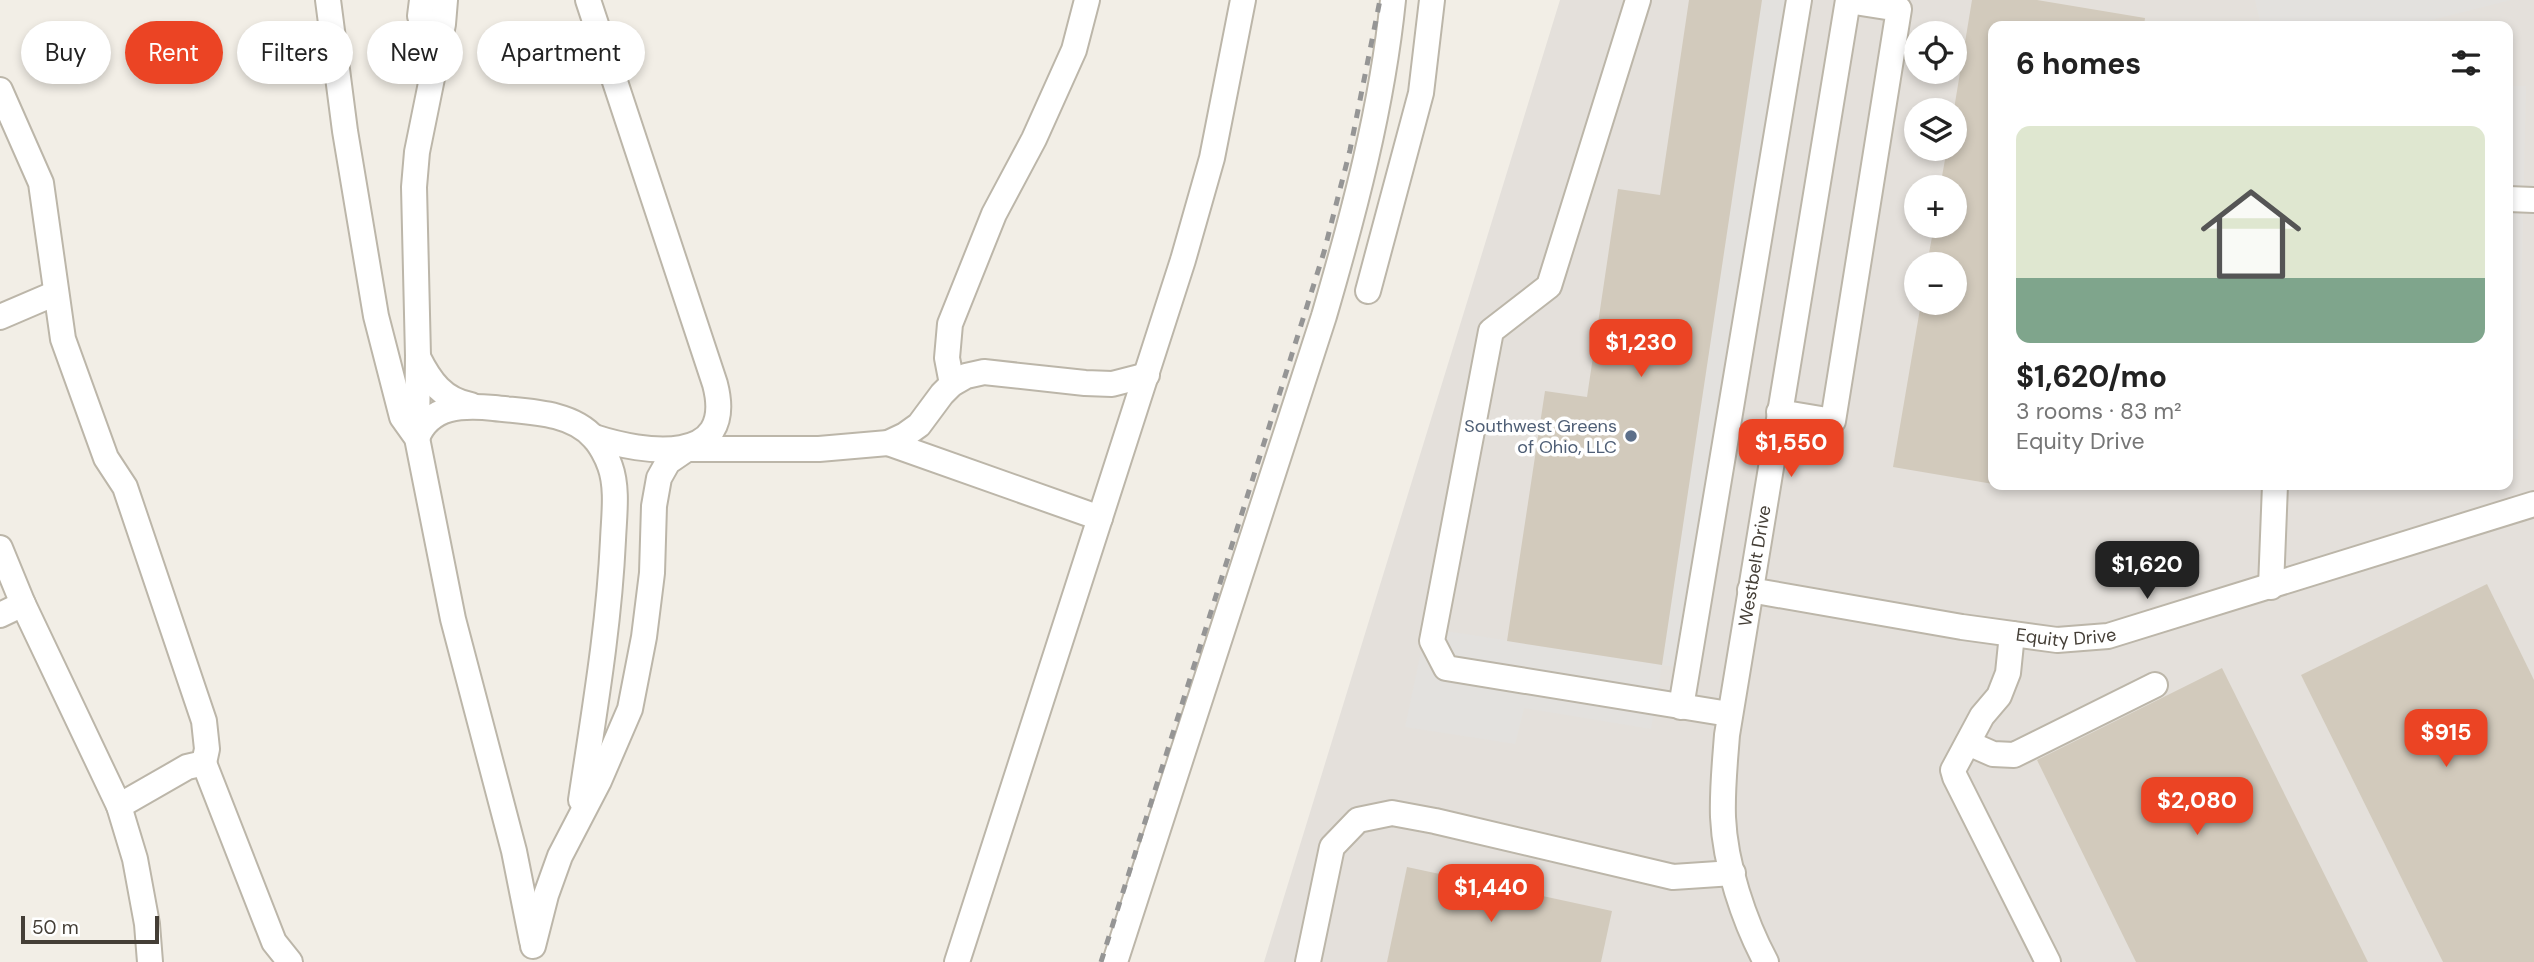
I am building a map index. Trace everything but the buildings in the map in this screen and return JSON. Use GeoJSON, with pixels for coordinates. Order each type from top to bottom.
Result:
{"type":"FeatureCollection","features":[{"type":"Feature","properties":{"kind":"street"},"geometry":{"type":"LineString","coordinates":[[328,0],[345,131],[376,316],[402,417],[417,438]]}},
{"type":"Feature","properties":{"kind":"street"},"geometry":{"type":"LineString","coordinates":[[422,0],[422,21]]}},
{"type":"Feature","properties":{"kind":"street"},"geometry":{"type":"LineString","coordinates":[[443,21],[445,0]]}},
{"type":"Feature","properties":{"kind":"street"},"geometry":{"type":"LineString","coordinates":[[535,954],[546,895],[559,856],[599,781],[630,709],[644,637],[652,572],[654,506],[659,478],[667,462],[697,444],[713,429],[718,420],[719,397],[588,0]]}},
{"type":"Feature","properties":{"kind":"street"},"geometry":{"type":"LineString","coordinates":[[952,384],[947,358],[950,324],[994,214],[1034,139],[1074,50],[1087,0]]}},
{"type":"Feature","properties":{"kind":"street"},"geometry":{"type":"LineString","coordinates":[[957,962],[1183,261],[1212,158],[1243,0]]}},
{"type":"Feature","properties":{"kind":"street"},"geometry":{"type":"LineString","coordinates":[[1115,962],[1324,316],[1371,134],[1389,41],[1393,0]]}},
{"type":"Feature","properties":{"kind":"street"},"geometry":{"type":"LineString","coordinates":[[1368,290],[1421,93],[1432,0]]}},
{"type":"Feature","properties":{"kind":"street"},"geometry":{"type":"LineString","coordinates":[[1638,0],[1549,286],[1492,331],[1432,641],[1446,668],[1729,714]]}},
{"type":"Feature","properties":{"kind":"street"},"geometry":{"type":"LineString","coordinates":[[1681,707],[1799,0]]}},
{"type":"Feature","properties":{"kind":"street"},"geometry":{"type":"LineString","coordinates":[[1779,412],[1833,421],[1899,9],[1848,1]]}},
{"type":"Feature","properties":{"kind":"street","name":"Westbelt Drive"},"geometry":{"type":"LineString","coordinates":[[1766,962],[1755,942],[1727,849],[1723,787],[1729,714],[1848,1]]}},
{"type":"Feature","properties":{"kind":"street"},"geometry":{"type":"LineString","coordinates":[[430,84],[417,152],[414,187],[417,438],[453,619],[514,851],[535,954]]}},
{"type":"Feature","properties":{"kind":"street"},"geometry":{"type":"LineString","coordinates":[[0,90],[41,183],[62,340],[106,458],[125,487],[204,720],[207,749],[204,763],[274,942],[290,962]]}},
{"type":"Feature","properties":{"kind":"street"},"geometry":{"type":"LineString","coordinates":[[2513,199],[2534,200]]}},
{"type":"Feature","properties":{"kind":"street"},"geometry":{"type":"LineString","coordinates":[[0,317],[56,293]]}},
{"type":"Feature","properties":{"kind":"street"},"geometry":{"type":"LineString","coordinates":[[418,356],[431,381],[458,403],[570,420],[594,437],[641,448],[819,449],[888,443],[919,425],[942,394],[966,376],[984,372],[1112,384],[1147,375]]}},
{"type":"Feature","properties":{"kind":"street"},"geometry":{"type":"LineString","coordinates":[[417,438],[421,426],[435,414],[458,407],[482,407]]}},
{"type":"Feature","properties":{"kind":"street"},"geometry":{"type":"LineString","coordinates":[[578,821],[610,597],[615,500],[610,466],[594,437]]}},
{"type":"Feature","properties":{"kind":"street"},"geometry":{"type":"LineString","coordinates":[[888,443],[1100,518]]}},
{"type":"Feature","properties":{"kind":"street"},"geometry":{"type":"LineString","coordinates":[[2271,587],[2275,490]]}},
{"type":"Feature","properties":{"kind":"street","name":"Equity Drive"},"geometry":{"type":"LineString","coordinates":[[1750,590],[2057,640],[2108,636],[2534,504]]}},
{"type":"Feature","properties":{"kind":"street"},"geometry":{"type":"LineString","coordinates":[[0,548],[23,604],[120,806],[137,872],[147,924],[150,962]]}},
{"type":"Feature","properties":{"kind":"street"},"geometry":{"type":"LineString","coordinates":[[0,615],[23,604]]}},
{"type":"Feature","properties":{"kind":"street"},"geometry":{"type":"LineString","coordinates":[[2012,634],[2008,673],[1999,696],[1982,716],[1954,770],[1955,777],[2048,962]]}},
{"type":"Feature","properties":{"kind":"street"},"geometry":{"type":"LineString","coordinates":[[1968,743],[1993,754],[2014,755],[2155,685]]}},
{"type":"Feature","properties":{"kind":"street"},"geometry":{"type":"LineString","coordinates":[[120,806],[187,767],[204,763]]}},
{"type":"Feature","properties":{"kind":"street"},"geometry":{"type":"LineString","coordinates":[[1308,962],[1332,847],[1358,820],[1392,813],[1673,877],[1733,873]]}},
{"type":"Feature","properties":{"kind":"shaded area"},"geometry":{"type":"Polygon","coordinates":[[[1560,0],[2534,0],[2534,962],[1264,962],[1560,0]]]}},
{"type":"Feature","properties":{"kind":"shaded area"},"geometry":{"type":"Polygon","coordinates":[[[1762,0],[1811,0],[1701,671],[1662,665],[1651,729],[1524,708],[1515,744],[1405,727],[1426,628],[1662,664],[1762,0]]]}},
{"type":"Feature","properties":{"kind":"shaded area"},"geometry":{"type":"Polygon","coordinates":[[[2255,0],[2511,0],[2428,21],[2260,21],[2255,0]]]}},
{"type":"Feature","properties":{"kind":"shaded area"},"geometry":{"type":"Polygon","coordinates":[[[2513,86],[2526,86],[2518,439],[2513,439],[2513,86]]]}},
{"type":"Feature","properties":{"kind":"railway"},"geometry":{"type":"LineString","coordinates":[[1101,962],[1324,252],[1350,150],[1380,0]]}},
{"type":"Feature","properties":{"kind":"place","name":"Southwest Greens of Ohio, LLC"},"geometry":{"type":"Point","coordinates":[1631,436]}}]}
